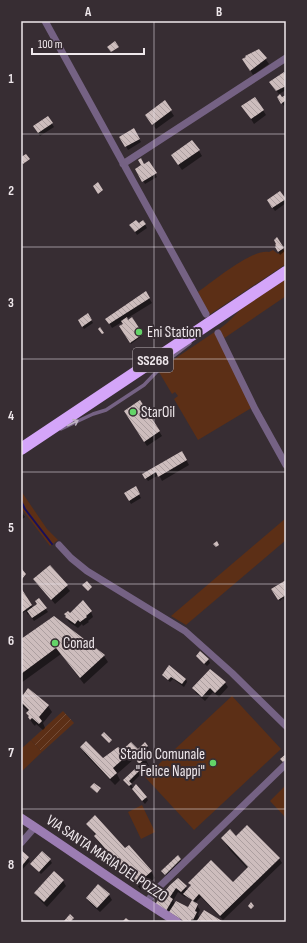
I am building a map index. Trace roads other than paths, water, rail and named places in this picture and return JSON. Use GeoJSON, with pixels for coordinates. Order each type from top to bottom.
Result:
{"type":"FeatureCollection","features":[{"type":"Feature","properties":{"kind":"highway","name":"SS268"},"geometry":{"type":"LineString","coordinates":[[21,449],[286,272]]}},
{"type":"Feature","properties":{"kind":"street"},"geometry":{"type":"LineString","coordinates":[[45,21],[206,314]]}},
{"type":"Feature","properties":{"kind":"street"},"geometry":{"type":"LineString","coordinates":[[123,164],[286,58]]}},
{"type":"Feature","properties":{"kind":"street"},"geometry":{"type":"LineString","coordinates":[[218,333],[255,408],[286,465]]}},
{"type":"Feature","properties":{"kind":"street"},"geometry":{"type":"LineString","coordinates":[[59,545],[86,572],[185,631],[232,672],[286,726]]}},
{"type":"Feature","properties":{"kind":"street"},"geometry":{"type":"LineString","coordinates":[[146,903],[158,888],[286,764]]}},
{"type":"Feature","properties":{"kind":"street","name":"VIA SANTA MARIA DEL POZZO"},"geometry":{"type":"LineString","coordinates":[[21,818],[146,903],[177,922]]}},
{"type":"Feature","properties":{"kind":"street"},"geometry":{"type":"LineString","coordinates":[[21,843],[35,827]]}},
{"type":"Feature","properties":{"kind":"lane"},"geometry":{"type":"LineString","coordinates":[[199,336],[220,316]]}},
{"type":"Feature","properties":{"kind":"lane"},"geometry":{"type":"LineString","coordinates":[[37,438],[106,410],[144,385],[164,364],[193,340]]}},
{"type":"Feature","properties":{"kind":"waterway"},"geometry":{"type":"LineString","coordinates":[[21,501],[25,509],[52,544]]}},
{"type":"Feature","properties":{"kind":"place","name":"Eni Station"},"geometry":{"type":"Point","coordinates":[139,332]}},
{"type":"Feature","properties":{"kind":"place","name":"StarOil"},"geometry":{"type":"Point","coordinates":[133,412]}},
{"type":"Feature","properties":{"kind":"place","name":"Conad"},"geometry":{"type":"Point","coordinates":[55,643]}},
{"type":"Feature","properties":{"kind":"place","name":"Stadio Comunale \"Felice Nappi\""},"geometry":{"type":"Point","coordinates":[213,763]}}]}
